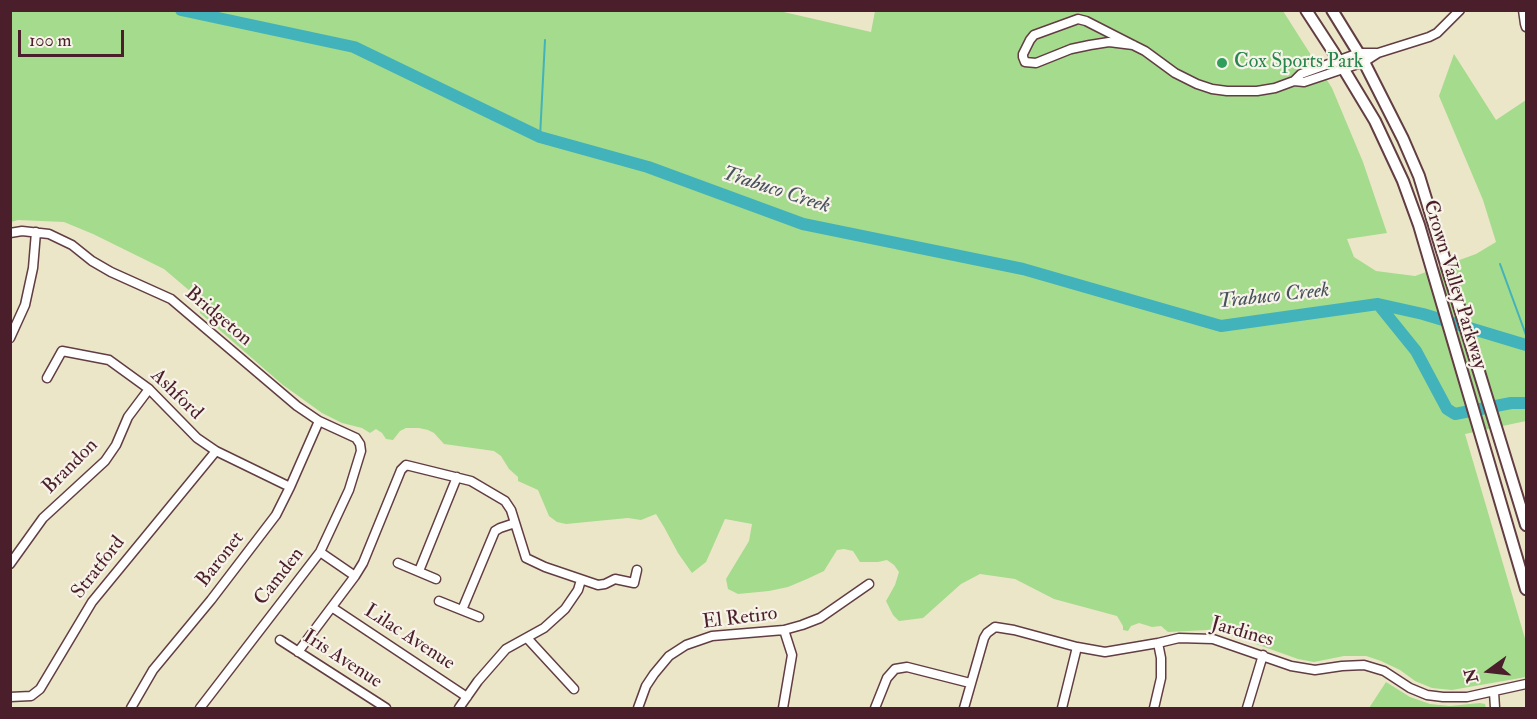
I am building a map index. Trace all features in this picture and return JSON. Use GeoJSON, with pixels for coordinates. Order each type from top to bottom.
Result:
{"type":"FeatureCollection","features":[{"type":"Feature","properties":{"kind":"main road","name":"Crown Valley Parkway"},"geometry":{"type":"LineString","coordinates":[[1306,10],[1375,120],[1403,181],[1419,225],[1527,589]]}},
{"type":"Feature","properties":{"kind":"main road","name":"Crown Valley Parkway"},"geometry":{"type":"LineString","coordinates":[[1332,10],[1361,58],[1419,176],[1527,525]]}},
{"type":"Feature","properties":{"kind":"street"},"geometry":{"type":"LineString","coordinates":[[1133,45],[1109,42],[1090,45],[1071,49],[1036,63],[1025,62],[1023,57],[1034,35],[1078,19],[1086,21],[1133,45],[1151,55],[1182,77],[1212,89],[1248,92],[1275,88],[1294,81],[1304,82],[1341,64],[1429,38],[1460,10]]}},
{"type":"Feature","properties":{"kind":"street"},"geometry":{"type":"LineString","coordinates":[[1523,10],[1527,27]]}},
{"type":"Feature","properties":{"kind":"street"},"geometry":{"type":"LineString","coordinates":[[10,233],[36,232],[33,268],[25,305],[10,338]]}},
{"type":"Feature","properties":{"kind":"street","name":"Bridgeton"},"geometry":{"type":"LineString","coordinates":[[36,232],[50,234],[72,245],[111,272],[171,299],[297,406],[319,421],[356,438],[361,451]]}},
{"type":"Feature","properties":{"kind":"street","name":"Ashford"},"geometry":{"type":"LineString","coordinates":[[47,378],[62,351],[109,360],[149,389],[197,438],[216,451],[290,487]]}},
{"type":"Feature","properties":{"kind":"street","name":"Brandon"},"geometry":{"type":"LineString","coordinates":[[10,564],[43,518],[105,461],[116,445],[128,417],[149,389]]}},
{"type":"Feature","properties":{"kind":"street","name":"Baronet"},"geometry":{"type":"LineString","coordinates":[[131,708],[153,670],[253,547],[276,515],[319,421]]}},
{"type":"Feature","properties":{"kind":"street","name":"Stratford"},"geometry":{"type":"LineString","coordinates":[[10,697],[31,696],[40,689],[92,602],[216,451]]}},
{"type":"Feature","properties":{"kind":"street","name":"Camden"},"geometry":{"type":"LineString","coordinates":[[200,708],[320,552],[349,490],[361,451]]}},
{"type":"Feature","properties":{"kind":"street"},"geometry":{"type":"LineString","coordinates":[[298,652],[333,608],[363,563],[403,467],[409,465],[471,481],[505,501],[511,510],[526,558],[556,572],[605,585],[615,579],[632,584],[635,582],[637,570]]}},
{"type":"Feature","properties":{"kind":"street"},"geometry":{"type":"LineString","coordinates":[[419,572],[457,477]]}},
{"type":"Feature","properties":{"kind":"street"},"geometry":{"type":"LineString","coordinates":[[462,610],[495,531],[515,523]]}},
{"type":"Feature","properties":{"kind":"street"},"geometry":{"type":"LineString","coordinates":[[320,552],[355,576]]}},
{"type":"Feature","properties":{"kind":"street"},"geometry":{"type":"LineString","coordinates":[[398,563],[436,579]]}},
{"type":"Feature","properties":{"kind":"street"},"geometry":{"type":"LineString","coordinates":[[459,708],[478,681],[506,649],[544,628],[565,609],[578,590],[581,580]]}},
{"type":"Feature","properties":{"kind":"street","name":"El Retiro"},"geometry":{"type":"LineString","coordinates":[[638,708],[646,686],[654,674],[669,656],[686,645],[712,636],[784,630],[820,618],[870,584]]}},
{"type":"Feature","properties":{"kind":"street"},"geometry":{"type":"LineString","coordinates":[[439,601],[479,617]]}},
{"type":"Feature","properties":{"kind":"street","name":"Lilac Avenue"},"geometry":{"type":"LineString","coordinates":[[333,608],[467,697]]}},
{"type":"Feature","properties":{"kind":"street","name":"Jardines"},"geometry":{"type":"LineString","coordinates":[[964,708],[984,638],[995,627],[1105,652],[1179,638],[1214,639],[1291,666],[1315,670],[1364,665],[1384,671],[1410,688],[1427,695],[1443,697],[1467,697],[1527,684]]}},
{"type":"Feature","properties":{"kind":"street"},"geometry":{"type":"LineString","coordinates":[[783,708],[792,655],[784,630]]}},
{"type":"Feature","properties":{"kind":"street"},"geometry":{"type":"LineString","coordinates":[[527,638],[574,689]]}},
{"type":"Feature","properties":{"kind":"street","name":"Iris Avenue"},"geometry":{"type":"LineString","coordinates":[[280,640],[386,708]]}},
{"type":"Feature","properties":{"kind":"street"},"geometry":{"type":"LineString","coordinates":[[1154,708],[1161,678],[1158,643]]}},
{"type":"Feature","properties":{"kind":"street"},"geometry":{"type":"LineString","coordinates":[[1062,708],[1077,647]]}},
{"type":"Feature","properties":{"kind":"street"},"geometry":{"type":"LineString","coordinates":[[1248,708],[1263,655]]}},
{"type":"Feature","properties":{"kind":"street"},"geometry":{"type":"LineString","coordinates":[[875,708],[887,678],[895,669],[907,667],[970,683]]}},
{"type":"Feature","properties":{"kind":"street"},"geometry":{"type":"LineString","coordinates":[[1494,692],[1496,708]]}},
{"type":"Feature","properties":{"kind":"green space"},"geometry":{"type":"Polygon","coordinates":[[[775,10],[871,32],[875,11],[1283,11],[1332,88],[1363,162],[1387,233],[1347,239],[1354,257],[1376,271],[1415,276],[1476,254],[1496,242],[1483,200],[1439,96],[1454,54],[1496,120],[1526,100],[1526,421],[1465,434],[1526,642],[1526,677],[1452,690],[1432,688],[1415,681],[1400,670],[1366,656],[1344,656],[1314,662],[1298,659],[1225,633],[1207,630],[1168,632],[1161,626],[1152,627],[1139,623],[1131,626],[1128,631],[1123,630],[1117,616],[1054,599],[1015,579],[980,574],[961,584],[923,618],[899,621],[886,601],[899,572],[894,565],[887,560],[860,562],[853,551],[844,549],[837,550],[824,571],[807,579],[788,587],[738,594],[728,589],[726,579],[749,541],[752,524],[725,519],[706,562],[692,573],[656,514],[641,520],[628,518],[566,524],[557,522],[549,516],[538,490],[518,481],[518,477],[494,451],[444,444],[434,433],[419,428],[406,428],[400,431],[393,440],[386,439],[376,429],[370,433],[322,413],[283,385],[200,313],[199,304],[191,292],[164,269],[64,222],[18,220],[11,222],[10,11],[775,10]]]}},
{"type":"Feature","properties":{"kind":"green space"},"geometry":{"type":"Polygon","coordinates":[[[1386,682],[1410,697],[1430,704],[1450,706],[1480,703],[1485,704],[1486,708],[1369,708],[1386,682]]]}},
{"type":"Feature","properties":{"kind":"waterway","name":"Trabuco Creek"},"geometry":{"type":"LineString","coordinates":[[181,10],[354,47],[540,137],[648,167],[803,224],[1023,269],[1221,326],[1378,304],[1423,314],[1526,345]]}},
{"type":"Feature","properties":{"kind":"waterway"},"geometry":{"type":"LineString","coordinates":[[540,137],[545,40]]}},
{"type":"Feature","properties":{"kind":"waterway"},"geometry":{"type":"LineString","coordinates":[[1500,264],[1526,335]]}},
{"type":"Feature","properties":{"kind":"waterway","name":"Trabuco Creek"},"geometry":{"type":"LineString","coordinates":[[1378,304],[1416,351],[1447,409],[1455,414],[1511,403],[1526,403]]}},
{"type":"Feature","properties":{"kind":"place","name":"Cox Sports Park"},"geometry":{"type":"Point","coordinates":[1222,63]}}]}
